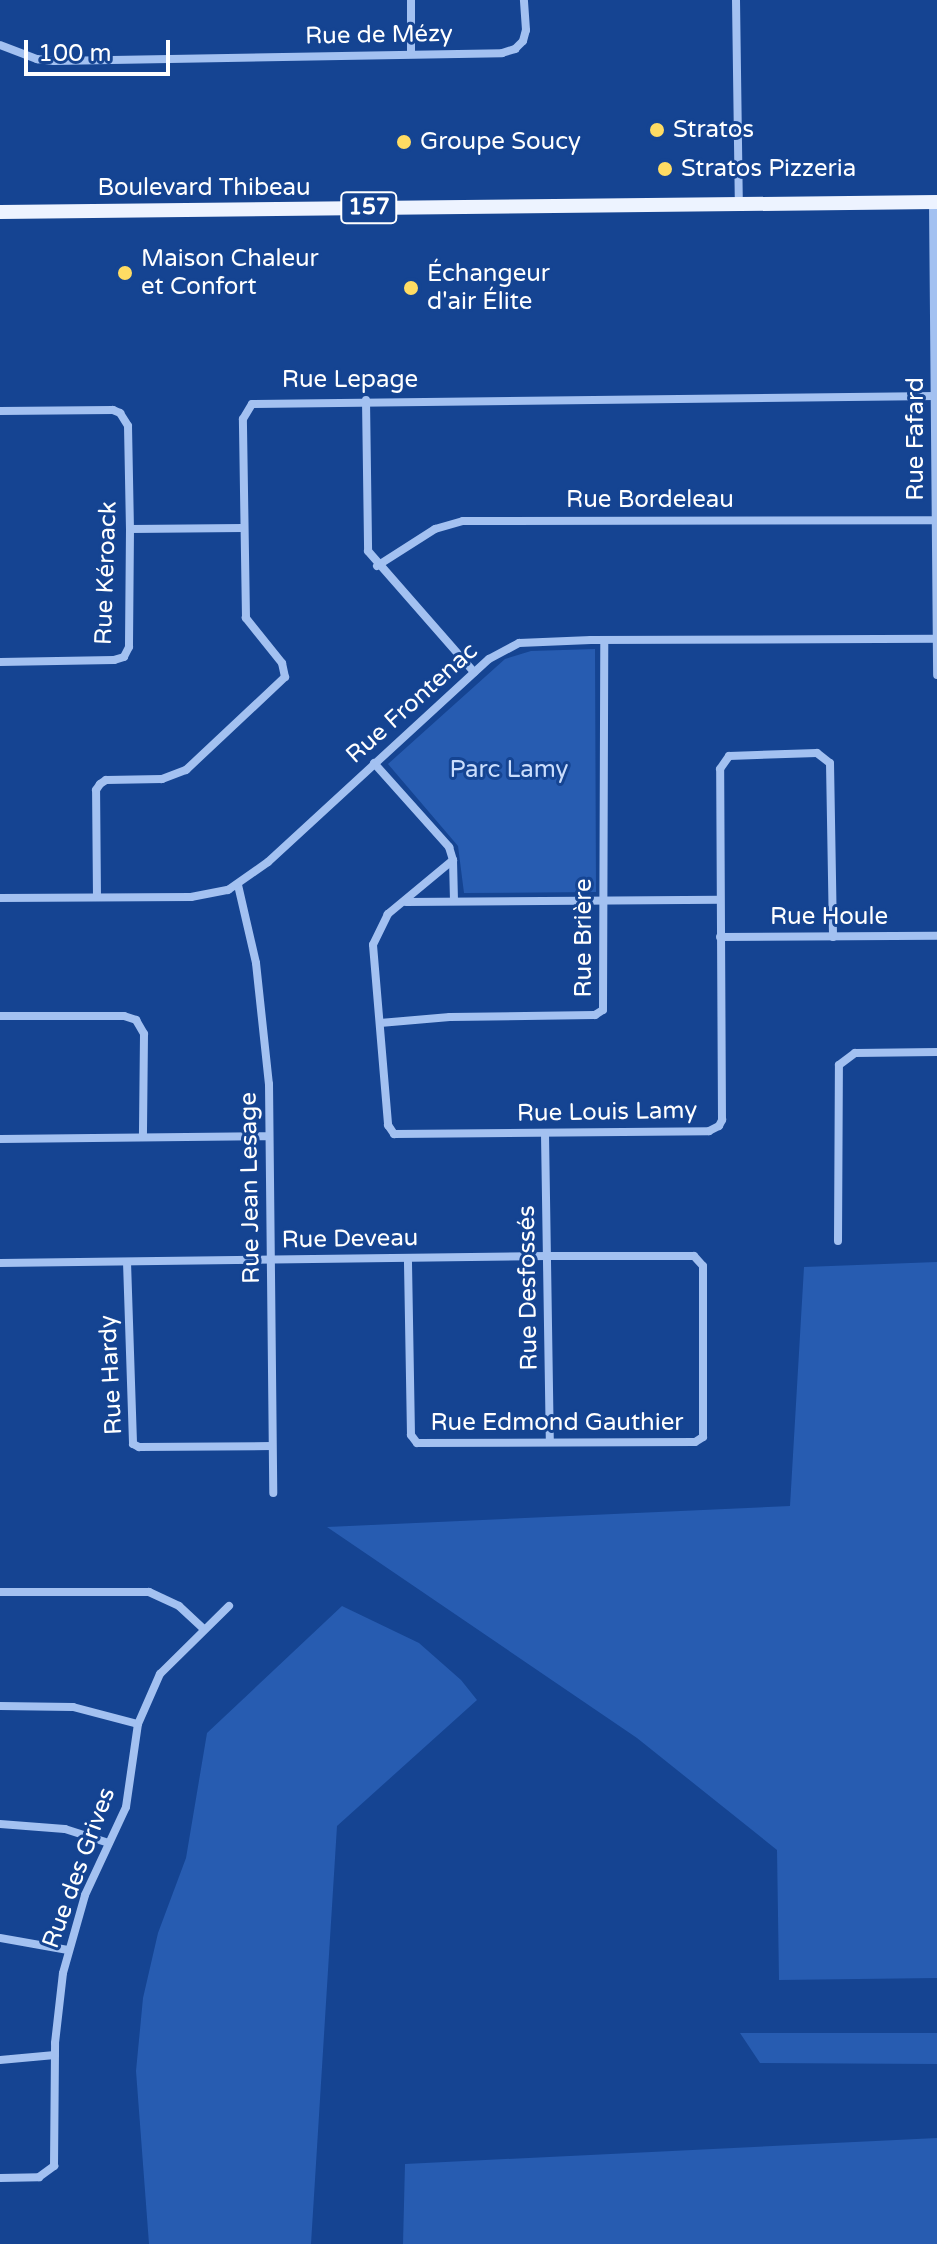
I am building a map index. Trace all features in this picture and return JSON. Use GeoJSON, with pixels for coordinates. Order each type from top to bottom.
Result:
{"type":"FeatureCollection","features":[{"type":"Feature","properties":{"kind":"main road","name":"Boulevard Thibeau"},"geometry":{"type":"LineString","coordinates":[[0,212],[935,202]]}},
{"type":"Feature","properties":{"kind":"street"},"geometry":{"type":"LineString","coordinates":[[411,0],[411,54]]}},
{"type":"Feature","properties":{"kind":"street","name":"Rue de Mézy"},"geometry":{"type":"LineString","coordinates":[[0,45],[37,59],[54,61],[502,53],[520,45],[526,30],[524,0]]}},
{"type":"Feature","properties":{"kind":"street"},"geometry":{"type":"LineString","coordinates":[[736,0],[739,206]]}},
{"type":"Feature","properties":{"kind":"street","name":"Rue Fafard"},"geometry":{"type":"LineString","coordinates":[[935,202],[937,675]]}},
{"type":"Feature","properties":{"kind":"street","name":"Rue Lepage"},"geometry":{"type":"LineString","coordinates":[[97,897],[96,790],[100,784],[106,780],[162,779],[186,770],[285,677],[282,663],[247,622],[243,419],[249,406],[261,401],[936,396]]}},
{"type":"Feature","properties":{"kind":"street"},"geometry":{"type":"LineString","coordinates":[[366,400],[368,551],[377,566],[474,672]]}},
{"type":"Feature","properties":{"kind":"street","name":"Rue Kéroack"},"geometry":{"type":"LineString","coordinates":[[0,411],[113,410],[123,416],[128,426],[130,529],[129,647],[124,657],[114,660],[0,662]]}},
{"type":"Feature","properties":{"kind":"street","name":"Rue Bordeleau"},"geometry":{"type":"LineString","coordinates":[[377,566],[429,532],[463,521],[936,520]]}},
{"type":"Feature","properties":{"kind":"street"},"geometry":{"type":"LineString","coordinates":[[130,529],[243,528]]}},
{"type":"Feature","properties":{"kind":"street","name":"Rue Frontenac"},"geometry":{"type":"LineString","coordinates":[[0,898],[202,896],[238,885],[474,672],[498,652],[519,643],[937,639]]}},
{"type":"Feature","properties":{"kind":"street","name":"Rue Brière"},"geometry":{"type":"LineString","coordinates":[[380,1023],[598,1014],[604,1007],[604,640]]}},
{"type":"Feature","properties":{"kind":"street","name":"Rue Louis Lamy"},"geometry":{"type":"LineString","coordinates":[[453,860],[384,918],[373,945],[391,1132],[545,1134],[709,1131],[719,1126],[722,1120],[720,769],[723,762],[735,755],[823,755],[830,763],[833,937]]}},
{"type":"Feature","properties":{"kind":"street"},"geometry":{"type":"LineString","coordinates":[[374,763],[445,843],[453,860],[454,901]]}},
{"type":"Feature","properties":{"kind":"street","name":"Rue Jean Lesage"},"geometry":{"type":"LineString","coordinates":[[238,885],[250,930],[261,1005],[269,1136],[273,1493]]}},
{"type":"Feature","properties":{"kind":"street"},"geometry":{"type":"LineString","coordinates":[[406,902],[720,900]]}},
{"type":"Feature","properties":{"kind":"street","name":"Rue Houle"},"geometry":{"type":"LineString","coordinates":[[720,937],[937,936]]}},
{"type":"Feature","properties":{"kind":"street"},"geometry":{"type":"LineString","coordinates":[[0,1016],[124,1016],[136,1020],[144,1034],[143,1137]]}},
{"type":"Feature","properties":{"kind":"street"},"geometry":{"type":"LineString","coordinates":[[838,1241],[839,1065],[855,1053],[937,1052]]}},
{"type":"Feature","properties":{"kind":"street","name":"Rue Desfossés"},"geometry":{"type":"LineString","coordinates":[[545,1134],[550,1442]]}},
{"type":"Feature","properties":{"kind":"street"},"geometry":{"type":"LineString","coordinates":[[0,1139],[269,1136]]}},
{"type":"Feature","properties":{"kind":"street","name":"Rue Deveau"},"geometry":{"type":"LineString","coordinates":[[0,1263],[547,1256],[689,1256],[700,1259]]}},
{"type":"Feature","properties":{"kind":"street","name":"Rue Edmond Gauthier"},"geometry":{"type":"LineString","coordinates":[[408,1258],[414,1442],[695,1442],[702,1439],[700,1259]]}},
{"type":"Feature","properties":{"kind":"street","name":"Rue Hardy"},"geometry":{"type":"LineString","coordinates":[[127,1262],[133,1444],[139,1447],[272,1446]]}},
{"type":"Feature","properties":{"kind":"street"},"geometry":{"type":"LineString","coordinates":[[0,1592],[140,1591],[171,1601],[204,1629]]}},
{"type":"Feature","properties":{"kind":"street","name":"Rue des Grives"},"geometry":{"type":"LineString","coordinates":[[0,2178],[39,2177],[54,2166],[58,2000],[68,1950],[85,1895],[128,1798],[138,1724],[157,1679],[229,1606]]}},
{"type":"Feature","properties":{"kind":"street"},"geometry":{"type":"LineString","coordinates":[[0,1706],[73,1707],[138,1724]]}},
{"type":"Feature","properties":{"kind":"street"},"geometry":{"type":"LineString","coordinates":[[0,1824],[65,1829],[109,1843]]}},
{"type":"Feature","properties":{"kind":"street"},"geometry":{"type":"LineString","coordinates":[[0,1938],[68,1950]]}},
{"type":"Feature","properties":{"kind":"street"},"geometry":{"type":"LineString","coordinates":[[0,2060],[55,2055]]}},
{"type":"Feature","properties":{"kind":"green space","name":"Parc Lamy"},"geometry":{"type":"Polygon","coordinates":[[[595,649],[596,892],[464,893],[458,846],[388,764],[505,659],[531,651],[595,649]]]}},
{"type":"Feature","properties":{"kind":"green space"},"geometry":{"type":"Polygon","coordinates":[[[937,1262],[937,1978],[779,1980],[777,1850],[637,1738],[327,1527],[790,1506],[804,1267],[937,1262]]]}},
{"type":"Feature","properties":{"kind":"green space"},"geometry":{"type":"Polygon","coordinates":[[[342,1606],[419,1643],[461,1680],[477,1700],[337,1826],[311,2244],[149,2244],[136,2071],[143,1998],[158,1933],[186,1858],[207,1733],[342,1606]]]}},
{"type":"Feature","properties":{"kind":"green space"},"geometry":{"type":"Polygon","coordinates":[[[740,2033],[937,2033],[937,2064],[760,2063],[740,2033]]]}},
{"type":"Feature","properties":{"kind":"green space"},"geometry":{"type":"Polygon","coordinates":[[[937,2138],[937,2244],[403,2244],[405,2164],[937,2138]]]}},
{"type":"Feature","properties":{"kind":"place","name":"Stratos"},"geometry":{"type":"Point","coordinates":[657,130]}},
{"type":"Feature","properties":{"kind":"place","name":"Groupe Soucy"},"geometry":{"type":"Point","coordinates":[404,142]}},
{"type":"Feature","properties":{"kind":"place","name":"Stratos Pizzeria"},"geometry":{"type":"Point","coordinates":[665,169]}},
{"type":"Feature","properties":{"kind":"place","name":"Maison Chaleur et Confort"},"geometry":{"type":"Point","coordinates":[125,273]}},
{"type":"Feature","properties":{"kind":"place","name":"Échangeur d'air Élite"},"geometry":{"type":"Point","coordinates":[411,288]}}]}
